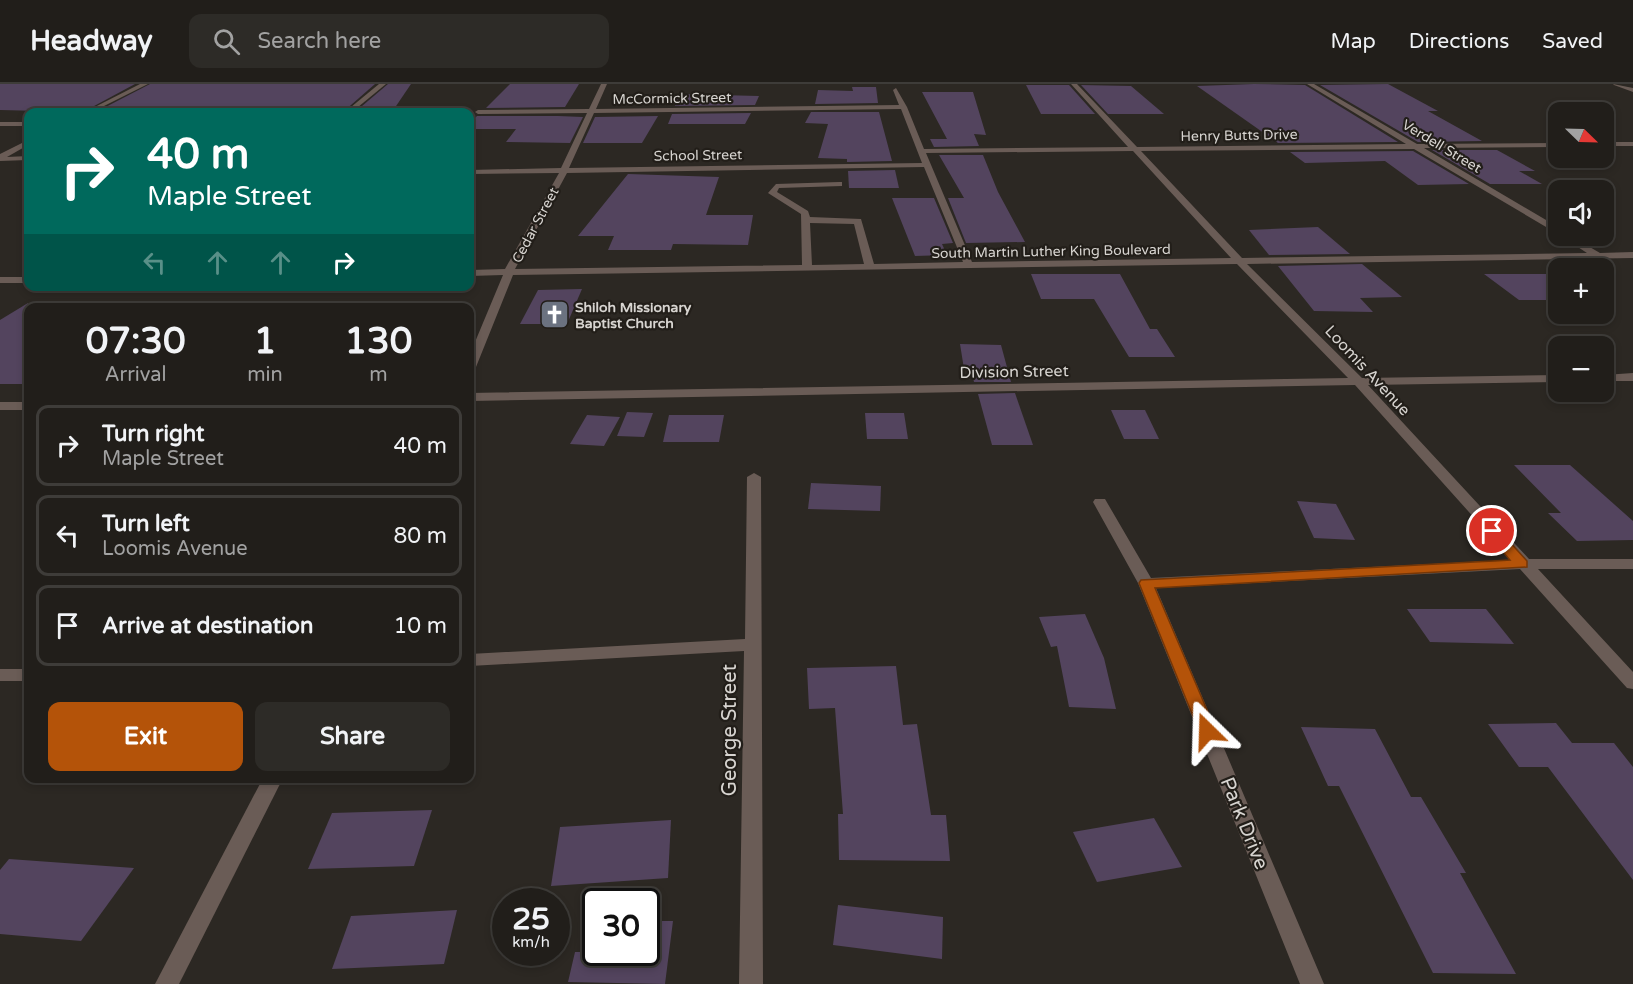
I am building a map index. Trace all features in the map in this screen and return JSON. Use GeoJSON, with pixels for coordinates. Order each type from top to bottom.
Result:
{"type":"FeatureCollection","features":[{"type":"Feature","properties":{"kind":"street"},"geometry":{"type":"LineString","coordinates":[[96,108],[145,84]]}},
{"type":"Feature","properties":{"kind":"street"},"geometry":{"type":"LineString","coordinates":[[353,108],[383,84]]}},
{"type":"Feature","properties":{"kind":"street","name":"Cedar Street"},"geometry":{"type":"LineString","coordinates":[[474,358],[510,272],[564,171],[604,84]]}},
{"type":"Feature","properties":{"kind":"street","name":"Loomis Avenue"},"geometry":{"type":"LineString","coordinates":[[1074,84],[1240,262],[1359,382],[1522,564],[1633,683]]}},
{"type":"Feature","properties":{"kind":"street","name":"Verdell Street"},"geometry":{"type":"LineString","coordinates":[[1310,84],[1548,225]]}},
{"type":"Feature","properties":{"kind":"street"},"geometry":{"type":"LineString","coordinates":[[1616,84],[1633,90]]}},
{"type":"Feature","properties":{"kind":"street"},"geometry":{"type":"LineString","coordinates":[[896,90],[969,266]]}},
{"type":"Feature","properties":{"kind":"street","name":"McCormick Street"},"geometry":{"type":"LineString","coordinates":[[478,112],[904,107]]}},
{"type":"Feature","properties":{"kind":"street"},"geometry":{"type":"LineString","coordinates":[[0,124],[24,124]]}},
{"type":"Feature","properties":{"kind":"street"},"geometry":{"type":"LineString","coordinates":[[0,158],[24,144]]}},
{"type":"Feature","properties":{"kind":"street"},"geometry":{"type":"LineString","coordinates":[[1614,144],[1633,144]]}},
{"type":"Feature","properties":{"kind":"street","name":"Henry Butts Drive"},"geometry":{"type":"LineString","coordinates":[[921,151],[1548,145]]}},
{"type":"Feature","properties":{"kind":"street"},"geometry":{"type":"LineString","coordinates":[[0,158],[24,158]]}},
{"type":"Feature","properties":{"kind":"street","name":"School Street"},"geometry":{"type":"LineString","coordinates":[[474,172],[927,165]]}},
{"type":"Feature","properties":{"kind":"street"},"geometry":{"type":"LineString","coordinates":[[807,268],[805,213],[772,193],[776,186],[839,184]]}},
{"type":"Feature","properties":{"kind":"street"},"geometry":{"type":"LineString","coordinates":[[806,220],[858,221],[870,267]]}},
{"type":"Feature","properties":{"kind":"street"},"geometry":{"type":"LineString","coordinates":[[1582,246],[1599,256]]}},
{"type":"Feature","properties":{"kind":"street","name":"South Martin Luther King Boulevard"},"geometry":{"type":"LineString","coordinates":[[474,273],[1633,255]]}},
{"type":"Feature","properties":{"kind":"street"},"geometry":{"type":"LineString","coordinates":[[0,280],[24,280]]}},
{"type":"Feature","properties":{"kind":"street"},"geometry":{"type":"LineString","coordinates":[[1614,378],[1633,377]]}},
{"type":"Feature","properties":{"kind":"street","name":"Division Street"},"geometry":{"type":"LineString","coordinates":[[474,397],[1548,378]]}},
{"type":"Feature","properties":{"kind":"street"},"geometry":{"type":"LineString","coordinates":[[0,406],[24,406]]}},
{"type":"Feature","properties":{"kind":"street","name":"George Street"},"geometry":{"type":"LineString","coordinates":[[751,984],[754,477]]}},
{"type":"Feature","properties":{"kind":"street","name":"Park Drive"},"geometry":{"type":"LineString","coordinates":[[1100,502],[1146,583],[1312,984]]}},
{"type":"Feature","properties":{"kind":"street"},"geometry":{"type":"LineString","coordinates":[[1146,583],[1522,564],[1633,564]]}},
{"type":"Feature","properties":{"kind":"street"},"geometry":{"type":"LineString","coordinates":[[474,660],[752,645]]}},
{"type":"Feature","properties":{"kind":"street"},"geometry":{"type":"LineString","coordinates":[[0,675],[24,675]]}},
{"type":"Feature","properties":{"kind":"street"},"geometry":{"type":"LineString","coordinates":[[167,984],[270,783]]}},
{"type":"Feature","properties":{"kind":"building"},"geometry":{"type":"Polygon","coordinates":[[[0,84],[135,84],[90,108],[0,110],[0,84]]]}},
{"type":"Feature","properties":{"kind":"building"},"geometry":{"type":"Polygon","coordinates":[[[150,84],[375,84],[348,108],[104,108],[150,84]]]}},
{"type":"Feature","properties":{"kind":"building"},"geometry":{"type":"Polygon","coordinates":[[[388,84],[411,84],[395,108],[360,108],[388,84]]]}},
{"type":"Feature","properties":{"kind":"building"},"geometry":{"type":"Polygon","coordinates":[[[510,84],[579,84],[565,107],[486,108],[510,84]]]}},
{"type":"Feature","properties":{"kind":"building"},"geometry":{"type":"Polygon","coordinates":[[[1388,84],[1438,111],[1428,111],[1482,141],[1418,142],[1320,85],[1388,84]]]}},
{"type":"Feature","properties":{"kind":"building"},"geometry":{"type":"Polygon","coordinates":[[[1026,85],[1069,85],[1095,114],[1041,114],[1026,85]]]}},
{"type":"Feature","properties":{"kind":"building"},"geometry":{"type":"Polygon","coordinates":[[[1081,85],[1131,86],[1164,114],[1108,114],[1081,85]]]}},
{"type":"Feature","properties":{"kind":"building"},"geometry":{"type":"Polygon","coordinates":[[[1305,85],[1398,142],[1278,143],[1197,86],[1305,85]]]}},
{"type":"Feature","properties":{"kind":"building"},"geometry":{"type":"Polygon","coordinates":[[[852,87],[876,87],[878,103],[815,104],[818,90],[853,91],[852,87]]]}},
{"type":"Feature","properties":{"kind":"building"},"geometry":{"type":"Polygon","coordinates":[[[922,92],[973,92],[986,135],[974,134],[979,146],[934,147],[930,139],[947,139],[922,92]]]}},
{"type":"Feature","properties":{"kind":"building"},"geometry":{"type":"Polygon","coordinates":[[[679,94],[759,96],[755,105],[675,106],[679,94]]]}},
{"type":"Feature","properties":{"kind":"building"},"geometry":{"type":"Polygon","coordinates":[[[811,112],[879,112],[892,161],[847,162],[847,159],[818,158],[828,124],[805,123],[811,112]]]}},
{"type":"Feature","properties":{"kind":"building"},"geometry":{"type":"Polygon","coordinates":[[[751,113],[745,124],[668,124],[672,114],[751,113]]]}},
{"type":"Feature","properties":{"kind":"building"},"geometry":{"type":"Polygon","coordinates":[[[477,116],[583,117],[570,143],[506,142],[516,129],[474,129],[474,119],[477,116]]]}},
{"type":"Feature","properties":{"kind":"building"},"geometry":{"type":"Polygon","coordinates":[[[658,116],[642,143],[583,143],[595,117],[658,116]]]}},
{"type":"Feature","properties":{"kind":"building"},"geometry":{"type":"Polygon","coordinates":[[[1432,150],[1497,150],[1535,171],[1519,171],[1542,184],[1490,184],[1432,150]]]}},
{"type":"Feature","properties":{"kind":"building"},"geometry":{"type":"Polygon","coordinates":[[[1413,151],[1469,184],[1418,185],[1385,161],[1305,163],[1290,152],[1413,151]]]}},
{"type":"Feature","properties":{"kind":"building"},"geometry":{"type":"Polygon","coordinates":[[[939,155],[983,155],[998,192],[1025,242],[966,243],[948,198],[964,198],[939,155]]]}},
{"type":"Feature","properties":{"kind":"building"},"geometry":{"type":"Polygon","coordinates":[[[895,170],[899,188],[849,188],[848,171],[895,170]]]}},
{"type":"Feature","properties":{"kind":"building"},"geometry":{"type":"Polygon","coordinates":[[[628,174],[719,177],[706,215],[753,215],[748,245],[673,244],[671,250],[608,250],[614,236],[578,236],[628,174]]]}},
{"type":"Feature","properties":{"kind":"building"},"geometry":{"type":"Polygon","coordinates":[[[892,198],[934,198],[953,243],[942,244],[947,255],[915,256],[892,198]]]}},
{"type":"Feature","properties":{"kind":"building"},"geometry":{"type":"Polygon","coordinates":[[[1318,227],[1350,254],[1269,255],[1249,230],[1318,227]]]}},
{"type":"Feature","properties":{"kind":"building"},"geometry":{"type":"Polygon","coordinates":[[[1362,264],[1402,297],[1360,298],[1373,312],[1314,311],[1278,266],[1362,264]]]}},
{"type":"Feature","properties":{"kind":"building"},"geometry":{"type":"Polygon","coordinates":[[[1031,274],[1120,274],[1150,329],[1157,329],[1175,357],[1129,357],[1094,299],[1041,299],[1031,274]]]}},
{"type":"Feature","properties":{"kind":"building"},"geometry":{"type":"Polygon","coordinates":[[[1484,274],[1548,274],[1548,300],[1519,300],[1484,274]]]}},
{"type":"Feature","properties":{"kind":"building"},"geometry":{"type":"Polygon","coordinates":[[[582,289],[567,324],[520,324],[538,290],[582,289]]]}},
{"type":"Feature","properties":{"kind":"building"},"geometry":{"type":"Polygon","coordinates":[[[24,305],[24,384],[0,384],[0,320],[24,305]]]}},
{"type":"Feature","properties":{"kind":"building"},"geometry":{"type":"Polygon","coordinates":[[[960,344],[1001,345],[1011,382],[974,382],[971,369],[964,369],[960,344]]]}},
{"type":"Feature","properties":{"kind":"building"},"geometry":{"type":"Polygon","coordinates":[[[1015,393],[1033,445],[992,445],[978,394],[1015,393]]]}},
{"type":"Feature","properties":{"kind":"building"},"geometry":{"type":"Polygon","coordinates":[[[1111,410],[1145,410],[1159,439],[1124,439],[1111,410]]]}},
{"type":"Feature","properties":{"kind":"building"},"geometry":{"type":"Polygon","coordinates":[[[627,412],[653,413],[644,437],[617,436],[627,412]]]}},
{"type":"Feature","properties":{"kind":"building"},"geometry":{"type":"Polygon","coordinates":[[[865,413],[904,413],[908,439],[867,439],[865,413]]]}},
{"type":"Feature","properties":{"kind":"building"},"geometry":{"type":"Polygon","coordinates":[[[587,415],[620,417],[604,446],[570,444],[587,415]]]}},
{"type":"Feature","properties":{"kind":"building"},"geometry":{"type":"Polygon","coordinates":[[[669,415],[724,415],[719,442],[663,442],[669,415]]]}},
{"type":"Feature","properties":{"kind":"building"},"geometry":{"type":"Polygon","coordinates":[[[1514,465],[1570,465],[1633,521],[1633,540],[1577,541],[1548,513],[1561,513],[1514,465]]]}},
{"type":"Feature","properties":{"kind":"building"},"geometry":{"type":"Polygon","coordinates":[[[811,483],[881,486],[880,511],[808,509],[811,483]]]}},
{"type":"Feature","properties":{"kind":"building"},"geometry":{"type":"Polygon","coordinates":[[[1297,501],[1336,504],[1355,540],[1314,538],[1297,501]]]}},
{"type":"Feature","properties":{"kind":"building"},"geometry":{"type":"Polygon","coordinates":[[[1407,609],[1486,609],[1514,644],[1430,642],[1407,609]]]}},
{"type":"Feature","properties":{"kind":"building"},"geometry":{"type":"Polygon","coordinates":[[[1085,614],[1104,658],[1116,709],[1069,707],[1057,646],[1051,647],[1039,617],[1085,614]]]}},
{"type":"Feature","properties":{"kind":"building"},"geometry":{"type":"Polygon","coordinates":[[[896,666],[903,725],[917,724],[931,815],[946,815],[950,861],[839,860],[838,814],[843,814],[835,708],[809,709],[807,668],[896,666]]]}},
{"type":"Feature","properties":{"kind":"building"},"geometry":{"type":"Polygon","coordinates":[[[1556,723],[1572,743],[1614,743],[1633,767],[1633,880],[1548,767],[1519,767],[1488,724],[1556,723]]]}},
{"type":"Feature","properties":{"kind":"building"},"geometry":{"type":"Polygon","coordinates":[[[1301,727],[1375,729],[1411,797],[1421,797],[1466,873],[1460,873],[1516,974],[1433,973],[1339,786],[1328,786],[1301,727]]]}},
{"type":"Feature","properties":{"kind":"building"},"geometry":{"type":"Polygon","coordinates":[[[432,810],[414,866],[308,869],[332,813],[432,810]]]}},
{"type":"Feature","properties":{"kind":"building"},"geometry":{"type":"Polygon","coordinates":[[[1154,818],[1182,867],[1097,882],[1073,832],[1154,818]]]}},
{"type":"Feature","properties":{"kind":"building"},"geometry":{"type":"Polygon","coordinates":[[[671,820],[668,878],[551,886],[560,827],[671,820]]]}},
{"type":"Feature","properties":{"kind":"building"},"geometry":{"type":"Polygon","coordinates":[[[9,859],[134,868],[81,941],[0,934],[0,870],[9,859]]]}},
{"type":"Feature","properties":{"kind":"building"},"geometry":{"type":"Polygon","coordinates":[[[838,905],[943,917],[942,959],[833,945],[838,905]]]}},
{"type":"Feature","properties":{"kind":"building"},"geometry":{"type":"Polygon","coordinates":[[[457,910],[444,964],[332,969],[351,916],[457,910]]]}},
{"type":"Feature","properties":{"kind":"building"},"geometry":{"type":"Polygon","coordinates":[[[660,921],[673,921],[665,984],[568,982],[575,952],[582,952],[582,966],[660,966],[660,921]]]}},
{"type":"Feature","properties":{"kind":"place","name":"Shiloh Missionary Baptist Church"},"geometry":{"type":"Point","coordinates":[554,315]}},
{"type":"Feature","properties":{"kind":"route"},"geometry":{"type":"LineString","coordinates":[[1207,731],[1146,583],[1522,564],[1492,531]]}}]}
